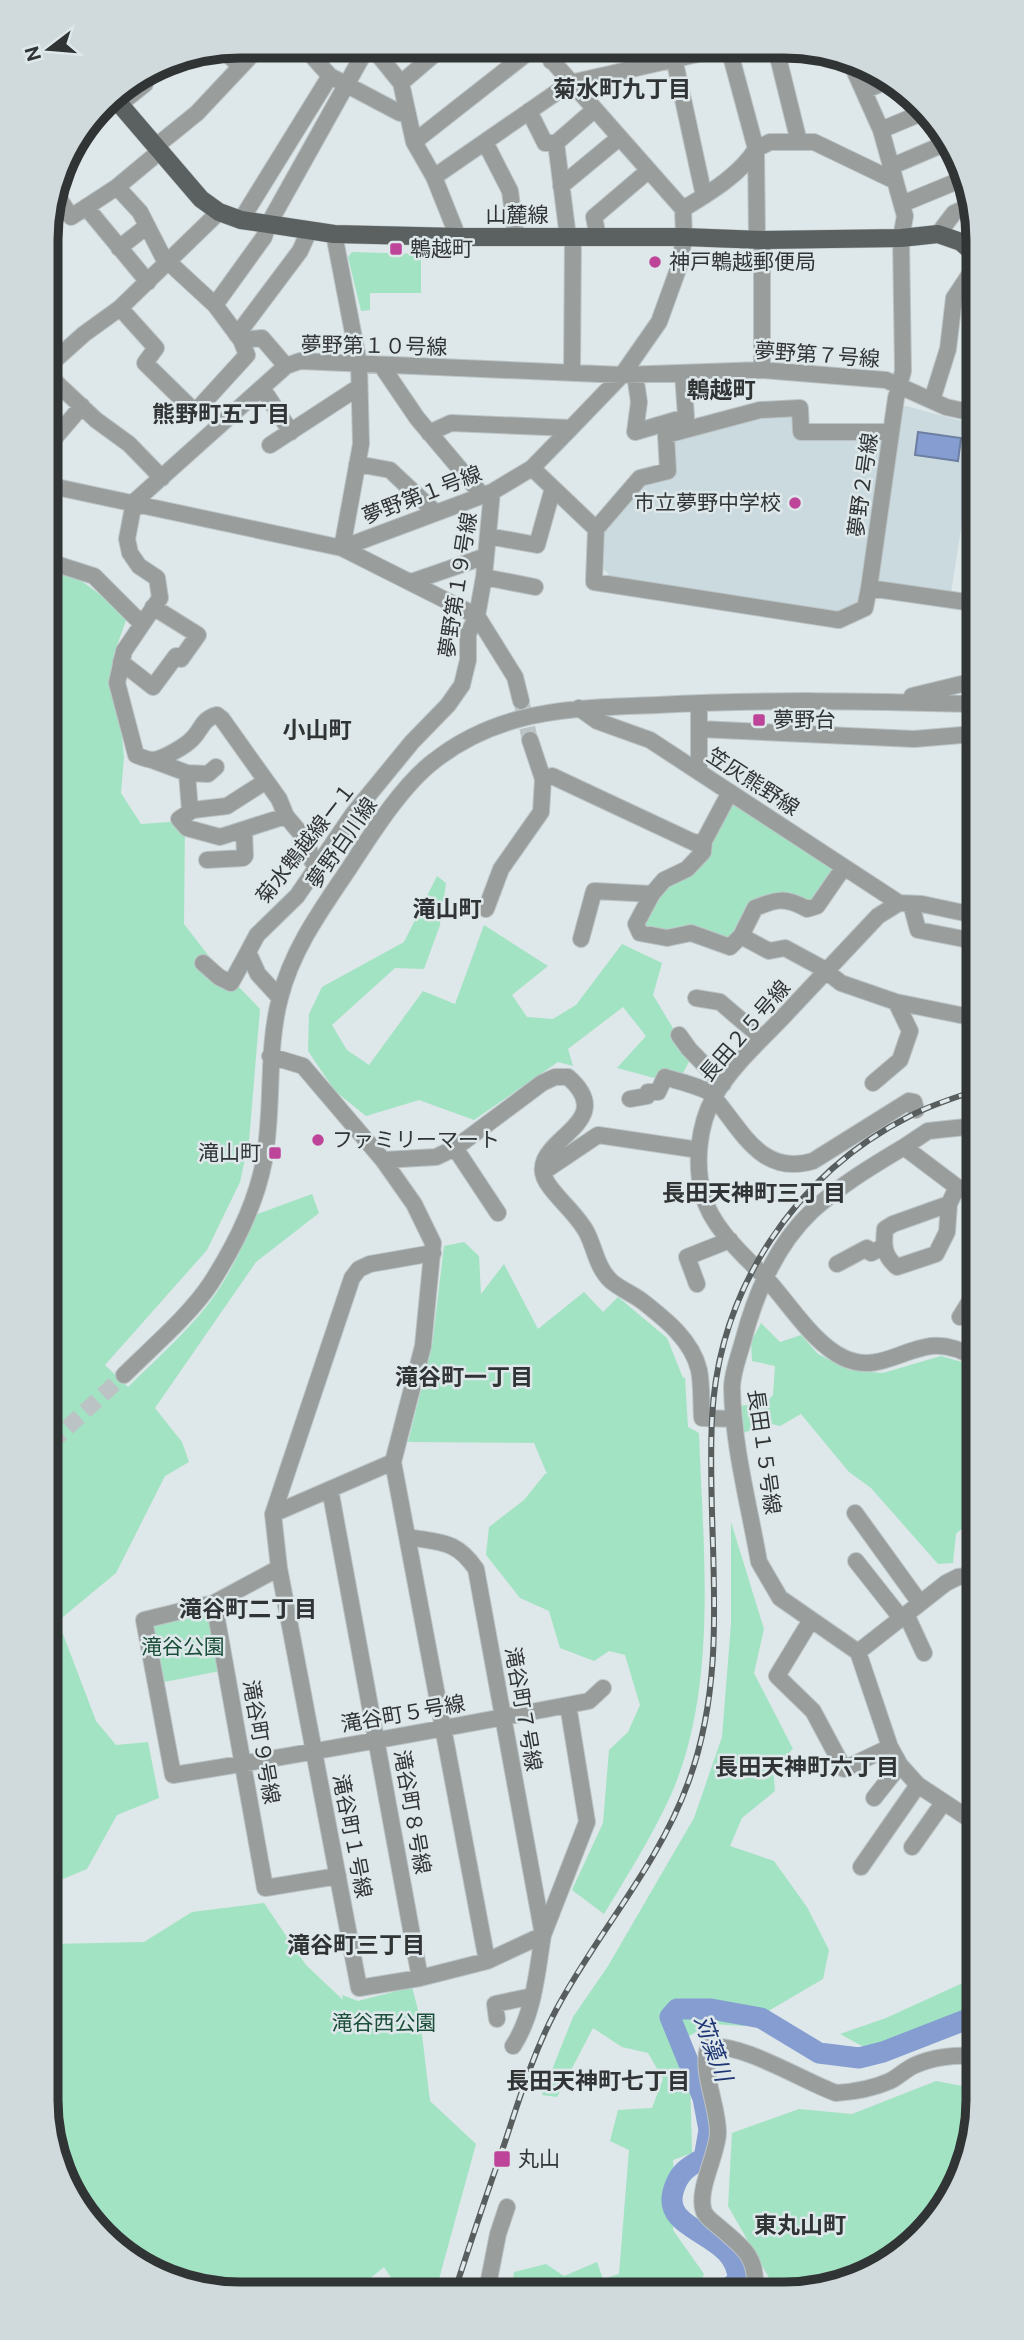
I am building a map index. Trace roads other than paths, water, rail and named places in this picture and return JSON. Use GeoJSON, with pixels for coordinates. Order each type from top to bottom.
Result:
{"type":"FeatureCollection","features":[{"type":"Feature","properties":{"kind":"main road","name":"山麓線"},"geometry":{"type":"LineString","coordinates":[[120,103],[201,200],[219,212],[240,220],[268,225],[334,234],[458,237],[684,237],[759,240],[901,238],[938,234]]}},
{"type":"Feature","properties":{"kind":"main road"},"geometry":{"type":"LineString","coordinates":[[938,234],[961,242],[966,247]]}},
{"type":"Feature","properties":{"kind":"street"},"geometry":{"type":"LineString","coordinates":[[232,58],[240,66]]}},
{"type":"Feature","properties":{"kind":"street"},"geometry":{"type":"LineString","coordinates":[[62,202],[71,217],[117,187],[197,113],[248,58]]}},
{"type":"Feature","properties":{"kind":"street"},"geometry":{"type":"LineString","coordinates":[[314,58],[330,76],[346,86],[400,114],[407,110]]}},
{"type":"Feature","properties":{"kind":"street"},"geometry":{"type":"LineString","coordinates":[[215,305],[264,237],[268,225],[362,58]]}},
{"type":"Feature","properties":{"kind":"street"},"geometry":{"type":"LineString","coordinates":[[379,58],[401,83],[414,142],[434,177],[458,237]]}},
{"type":"Feature","properties":{"kind":"street"},"geometry":{"type":"LineString","coordinates":[[401,83],[430,58]]}},
{"type":"Feature","properties":{"kind":"street"},"geometry":{"type":"LineString","coordinates":[[414,142],[524,58]]}},
{"type":"Feature","properties":{"kind":"street"},"geometry":{"type":"LineString","coordinates":[[548,58],[683,209],[748,162],[756,149],[770,142],[814,142],[892,173]]}},
{"type":"Feature","properties":{"kind":"street"},"geometry":{"type":"LineString","coordinates":[[551,61],[555,58]]}},
{"type":"Feature","properties":{"kind":"street"},"geometry":{"type":"LineString","coordinates":[[648,58],[650,64]]}},
{"type":"Feature","properties":{"kind":"street"},"geometry":{"type":"LineString","coordinates":[[434,177],[570,83],[674,58],[704,196]]}},
{"type":"Feature","properties":{"kind":"street"},"geometry":{"type":"LineString","coordinates":[[731,58],[756,149],[762,370]]}},
{"type":"Feature","properties":{"kind":"street"},"geometry":{"type":"LineString","coordinates":[[778,58],[799,142]]}},
{"type":"Feature","properties":{"kind":"street"},"geometry":{"type":"LineString","coordinates":[[855,72],[881,130],[902,204],[956,182]]}},
{"type":"Feature","properties":{"kind":"street"},"geometry":{"type":"LineString","coordinates":[[240,220],[330,76]]}},
{"type":"Feature","properties":{"kind":"street"},"geometry":{"type":"LineString","coordinates":[[864,91],[879,84]]}},
{"type":"Feature","properties":{"kind":"street"},"geometry":{"type":"LineString","coordinates":[[529,111],[545,143],[556,143],[594,110]]}},
{"type":"Feature","properties":{"kind":"street"},"geometry":{"type":"LineString","coordinates":[[881,130],[917,115]]}},
{"type":"Feature","properties":{"kind":"street"},"geometry":{"type":"LineString","coordinates":[[561,186],[619,138]]}},
{"type":"Feature","properties":{"kind":"street"},"geometry":{"type":"LineString","coordinates":[[485,142],[510,191],[516,237]]}},
{"type":"Feature","properties":{"kind":"street"},"geometry":{"type":"LineString","coordinates":[[556,143],[570,237],[572,373]]}},
{"type":"Feature","properties":{"kind":"street"},"geometry":{"type":"LineString","coordinates":[[892,173],[940,146]]}},
{"type":"Feature","properties":{"kind":"street"},"geometry":{"type":"LineString","coordinates":[[598,237],[594,217],[648,170]]}},
{"type":"Feature","properties":{"kind":"street"},"geometry":{"type":"LineString","coordinates":[[117,187],[140,212],[163,257],[215,305],[239,337],[247,355],[195,412],[145,363],[156,348],[120,308]]}},
{"type":"Feature","properties":{"kind":"street","name":"夢野第７号線"},"geometry":{"type":"LineString","coordinates":[[628,375],[762,370],[886,380],[900,388],[903,371],[901,238],[905,216],[902,204]]}},
{"type":"Feature","properties":{"kind":"street"},"geometry":{"type":"LineString","coordinates":[[86,207],[148,282]]}},
{"type":"Feature","properties":{"kind":"street","name":"夢野第１号線"},"geometry":{"type":"LineString","coordinates":[[342,548],[487,493],[532,468],[628,375],[659,322],[680,264],[684,237],[683,209]]}},
{"type":"Feature","properties":{"kind":"street"},"geometry":{"type":"LineString","coordinates":[[938,234],[954,213],[963,209]]}},
{"type":"Feature","properties":{"kind":"street"},"geometry":{"type":"LineString","coordinates":[[58,359],[84,334],[120,308],[219,212]]}},
{"type":"Feature","properties":{"kind":"street"},"geometry":{"type":"LineString","coordinates":[[120,248],[147,226]]}},
{"type":"Feature","properties":{"kind":"street"},"geometry":{"type":"LineString","coordinates":[[239,337],[300,251],[309,231]]}},
{"type":"Feature","properties":{"kind":"street"},"geometry":{"type":"LineString","coordinates":[[334,234],[359,364],[361,444],[342,548]]}},
{"type":"Feature","properties":{"kind":"street"},"geometry":{"type":"LineString","coordinates":[[932,400],[948,349],[954,298],[966,280]]}},
{"type":"Feature","properties":{"kind":"street"},"geometry":{"type":"LineString","coordinates":[[239,337],[262,338],[286,366]]}},
{"type":"Feature","properties":{"kind":"street","name":"夢野第１０号線"},"geometry":{"type":"LineString","coordinates":[[134,502],[286,366],[300,360],[628,375]]}},
{"type":"Feature","properties":{"kind":"street"},"geometry":{"type":"LineString","coordinates":[[381,365],[429,433],[487,493]]}},
{"type":"Feature","properties":{"kind":"street"},"geometry":{"type":"LineString","coordinates":[[628,375],[639,402],[635,432],[686,417],[683,373]]}},
{"type":"Feature","properties":{"kind":"street"},"geometry":{"type":"LineString","coordinates":[[58,383],[96,420],[129,444],[162,478]]}},
{"type":"Feature","properties":{"kind":"street"},"geometry":{"type":"LineString","coordinates":[[270,445],[359,387]]}},
{"type":"Feature","properties":{"kind":"street"},"geometry":{"type":"LineString","coordinates":[[262,388],[291,432]]}},
{"type":"Feature","properties":{"kind":"street"},"geometry":{"type":"LineString","coordinates":[[900,388],[946,407],[966,411]]}},
{"type":"Feature","properties":{"kind":"street","name":"夢野２号線"},"geometry":{"type":"LineString","coordinates":[[869,588],[896,398],[900,388]]}},
{"type":"Feature","properties":{"kind":"street"},"geometry":{"type":"LineString","coordinates":[[58,434],[82,407]]}},
{"type":"Feature","properties":{"kind":"street"},"geometry":{"type":"LineString","coordinates":[[891,432],[801,432],[800,408],[760,410],[666,435],[668,471],[640,478],[596,529],[594,582],[839,620],[865,608],[869,588],[966,602]]}},
{"type":"Feature","properties":{"kind":"street"},"geometry":{"type":"LineString","coordinates":[[429,433],[451,423],[571,428]]}},
{"type":"Feature","properties":{"kind":"street"},"geometry":{"type":"LineString","coordinates":[[357,464],[390,470],[435,512]]}},
{"type":"Feature","properties":{"kind":"street"},"geometry":{"type":"LineString","coordinates":[[532,468],[596,529]]}},
{"type":"Feature","properties":{"kind":"street"},"geometry":{"type":"LineString","coordinates":[[58,487],[342,548],[477,616],[516,677],[521,701]]}},
{"type":"Feature","properties":{"kind":"street"},"geometry":{"type":"LineString","coordinates":[[488,536],[537,545],[553,488]]}},
{"type":"Feature","properties":{"kind":"street","name":"夢野第１９号線"},"geometry":{"type":"LineString","coordinates":[[462,685],[468,660],[468,634],[477,616],[484,577],[488,536],[487,493]]}},
{"type":"Feature","properties":{"kind":"street"},"geometry":{"type":"LineString","coordinates":[[134,502],[127,539],[130,553],[139,566],[157,578],[160,598],[124,651],[117,684],[136,755],[187,773],[208,774],[216,767]]}},
{"type":"Feature","properties":{"kind":"street"},"geometry":{"type":"LineString","coordinates":[[411,582],[486,556]]}},
{"type":"Feature","properties":{"kind":"street"},"geometry":{"type":"LineString","coordinates":[[58,565],[94,576],[141,623]]}},
{"type":"Feature","properties":{"kind":"street"},"geometry":{"type":"LineString","coordinates":[[484,577],[535,587]]}},
{"type":"Feature","properties":{"kind":"street"},"geometry":{"type":"LineString","coordinates":[[121,662],[153,687],[176,656],[181,659],[198,635],[153,607]]}},
{"type":"Feature","properties":{"kind":"street","name":"夢野白川線"},"geometry":{"type":"LineString","coordinates":[[890,701],[966,683]]}},
{"type":"Feature","properties":{"kind":"street","name":"菊水鵯越線ー１"},"geometry":{"type":"LineString","coordinates":[[203,963],[231,983],[257,935],[297,896],[353,814],[412,742],[448,705],[462,685]]}},
{"type":"Feature","properties":{"kind":"street","name":"夢野白川線"},"geometry":{"type":"LineString","coordinates":[[124,1375],[169,1331],[210,1284],[242,1228],[264,1162],[270,1056],[280,998],[293,961],[312,924],[361,850],[412,782],[426,768],[469,738],[494,727],[544,713],[579,708],[699,702],[890,701],[966,704]]}},
{"type":"Feature","properties":{"kind":"street"},"geometry":{"type":"LineString","coordinates":[[699,702],[699,772]]}},
{"type":"Feature","properties":{"kind":"street","name":"笠灰熊野線"},"geometry":{"type":"LineString","coordinates":[[579,708],[597,721],[650,740],[905,904]]}},
{"type":"Feature","properties":{"kind":"street"},"geometry":{"type":"LineString","coordinates":[[152,760],[181,748],[195,737],[204,721],[217,715],[229,726],[279,799],[286,816],[307,841],[312,861],[317,867]]}},
{"type":"Feature","properties":{"kind":"street"},"geometry":{"type":"LineString","coordinates":[[699,729],[914,739],[966,735]]}},
{"type":"Feature","properties":{"kind":"street"},"geometry":{"type":"LineString","coordinates":[[486,909],[501,869],[541,812],[543,779],[530,740]]}},
{"type":"Feature","properties":{"kind":"street"},"geometry":{"type":"LineString","coordinates":[[187,773],[190,811]]}},
{"type":"Feature","properties":{"kind":"street"},"geometry":{"type":"LineString","coordinates":[[543,779],[552,776],[695,843],[704,841]]}},
{"type":"Feature","properties":{"kind":"street"},"geometry":{"type":"LineString","coordinates":[[265,781],[227,806],[190,811],[179,818],[187,828],[220,838],[286,816]]}},
{"type":"Feature","properties":{"kind":"street"},"geometry":{"type":"LineString","coordinates":[[730,792],[704,841],[703,852],[687,869],[664,880],[652,894],[636,924],[640,933],[667,938],[691,933],[730,947],[741,936],[754,908],[771,901],[789,900],[807,909],[817,906],[844,867]]}},
{"type":"Feature","properties":{"kind":"street"},"geometry":{"type":"LineString","coordinates":[[207,860],[243,858],[244,830]]}},
{"type":"Feature","properties":{"kind":"street"},"geometry":{"type":"LineString","coordinates":[[581,939],[594,891],[652,894]]}},
{"type":"Feature","properties":{"kind":"street"},"geometry":{"type":"LineString","coordinates":[[905,904],[966,914]]}},
{"type":"Feature","properties":{"kind":"street"},"geometry":{"type":"LineString","coordinates":[[905,904],[918,930],[966,939]]}},
{"type":"Feature","properties":{"kind":"street","name":"長田２５号線"},"geometry":{"type":"LineString","coordinates":[[905,904],[877,916],[762,1038],[713,1098],[703,1125],[699,1150],[703,1197],[714,1219],[730,1240],[823,1344],[843,1358],[861,1364],[890,1360],[930,1346],[954,1347],[966,1353]]}},
{"type":"Feature","properties":{"kind":"street"},"geometry":{"type":"LineString","coordinates":[[741,936],[769,951],[785,948],[822,968],[841,983],[896,1002],[966,1016]]}},
{"type":"Feature","properties":{"kind":"street"},"geometry":{"type":"LineString","coordinates":[[248,951],[258,974],[280,998]]}},
{"type":"Feature","properties":{"kind":"street"},"geometry":{"type":"LineString","coordinates":[[696,998],[720,1003],[762,1038]]}},
{"type":"Feature","properties":{"kind":"street"},"geometry":{"type":"LineString","coordinates":[[873,1083],[900,1060],[910,1031],[896,1002]]}},
{"type":"Feature","properties":{"kind":"street"},"geometry":{"type":"LineString","coordinates":[[680,1035],[689,1049],[723,1084]]}},
{"type":"Feature","properties":{"kind":"street"},"geometry":{"type":"LineString","coordinates":[[270,1056],[303,1066],[383,1160],[414,1204],[433,1243],[424,1346],[393,1462],[486,1962],[543,1935]]}},
{"type":"Feature","properties":{"kind":"street"},"geometry":{"type":"LineString","coordinates":[[383,1160],[436,1157],[455,1148],[542,1083],[555,1077],[568,1077],[580,1087],[585,1105],[580,1123],[549,1151],[542,1163],[545,1181],[587,1233],[593,1252],[611,1281],[669,1324],[692,1350],[699,1372],[702,1418],[734,1419]]}},
{"type":"Feature","properties":{"kind":"street"},"geometry":{"type":"LineString","coordinates":[[630,1099],[658,1092],[665,1077],[709,1092],[763,1155],[779,1164],[797,1166],[813,1161],[909,1101],[914,1102],[922,1121],[966,1125]]}},
{"type":"Feature","properties":{"kind":"street","name":"長田１５号線"},"geometry":{"type":"LineString","coordinates":[[858,1652],[780,1598],[759,1562],[734,1419],[732,1384],[749,1319],[765,1277],[788,1240],[811,1212],[865,1170],[904,1147],[922,1121]]}},
{"type":"Feature","properties":{"kind":"street"},"geometry":{"type":"LineString","coordinates":[[543,1171],[598,1135],[699,1150]]}},
{"type":"Feature","properties":{"kind":"street"},"geometry":{"type":"LineString","coordinates":[[904,1147],[966,1191]]}},
{"type":"Feature","properties":{"kind":"street"},"geometry":{"type":"LineString","coordinates":[[455,1148],[498,1213]]}},
{"type":"Feature","properties":{"kind":"street"},"geometry":{"type":"LineString","coordinates":[[949,1204],[885,1229],[883,1247],[890,1261],[897,1267],[936,1254],[947,1232],[949,1204],[957,1187]]}},
{"type":"Feature","properties":{"kind":"street"},"geometry":{"type":"LineString","coordinates":[[697,1284],[687,1257],[730,1240]]}},
{"type":"Feature","properties":{"kind":"street"},"geometry":{"type":"LineString","coordinates":[[837,1264],[867,1248],[871,1253],[883,1247]]}},
{"type":"Feature","properties":{"kind":"street","name":"滝谷町１号線"},"geometry":{"type":"LineString","coordinates":[[433,1253],[370,1264],[359,1269],[352,1278],[274,1514],[279,1568],[359,1988],[420,1979],[486,1962]]}},
{"type":"Feature","properties":{"kind":"street"},"geometry":{"type":"LineString","coordinates":[[274,1514],[393,1462]]}},
{"type":"Feature","properties":{"kind":"street","name":"滝谷町８号線"},"geometry":{"type":"LineString","coordinates":[[330,1489],[420,1979]]}},
{"type":"Feature","properties":{"kind":"street"},"geometry":{"type":"LineString","coordinates":[[855,1513],[920,1603]]}},
{"type":"Feature","properties":{"kind":"street","name":"滝谷町７号線"},"geometry":{"type":"LineString","coordinates":[[408,1537],[450,1544],[465,1553],[476,1569],[543,1935]]}},
{"type":"Feature","properties":{"kind":"street"},"geometry":{"type":"LineString","coordinates":[[856,1561],[904,1616],[924,1653]]}},
{"type":"Feature","properties":{"kind":"street"},"geometry":{"type":"LineString","coordinates":[[214,1603],[279,1568]]}},
{"type":"Feature","properties":{"kind":"street"},"geometry":{"type":"LineString","coordinates":[[966,1577],[946,1583],[858,1652],[890,1747],[900,1765],[918,1786],[966,1817]]}},
{"type":"Feature","properties":{"kind":"street","name":"滝谷町５号線"},"geometry":{"type":"LineString","coordinates":[[214,1603],[144,1620],[173,1775],[589,1701],[603,1688]]}},
{"type":"Feature","properties":{"kind":"street","name":"滝谷町９号線"},"geometry":{"type":"LineString","coordinates":[[214,1603],[265,1888],[338,1876]]}},
{"type":"Feature","properties":{"kind":"street"},"geometry":{"type":"LineString","coordinates":[[811,1620],[777,1676],[813,1711],[844,1769],[890,1747]]}},
{"type":"Feature","properties":{"kind":"street"},"geometry":{"type":"LineString","coordinates":[[513,2046],[520,2035],[533,1996],[543,1935],[587,1822],[568,1705]]}},
{"type":"Feature","properties":{"kind":"street"},"geometry":{"type":"LineString","coordinates":[[874,1798],[900,1765]]}},
{"type":"Feature","properties":{"kind":"street"},"geometry":{"type":"LineString","coordinates":[[861,1867],[918,1786]]}},
{"type":"Feature","properties":{"kind":"street"},"geometry":{"type":"LineString","coordinates":[[912,1847],[943,1803]]}},
{"type":"Feature","properties":{"kind":"street"},"geometry":{"type":"LineString","coordinates":[[497,2019],[495,2004],[533,1996]]}},
{"type":"Feature","properties":{"kind":"street"},"geometry":{"type":"LineString","coordinates":[[755,2282],[750,2258],[739,2241],[706,2216],[701,2203],[718,2135],[717,2116],[705,2058],[708,2047],[717,2046],[762,2059],[836,2092],[888,2082],[913,2066],[937,2058],[966,2056]]}},
{"type":"Feature","properties":{"kind":"street"},"geometry":{"type":"LineString","coordinates":[[489,2282],[498,2234],[507,2207]]}},
{"type":"Feature","properties":{"kind":"water"},"geometry":{"type":"Polygon","coordinates":[[[918,432],[961,438],[958,461],[915,455],[918,432]]]}},
{"type":"Feature","properties":{"kind":"waterway","name":"苅藻川"},"geometry":{"type":"LineString","coordinates":[[737,2282],[735,2265],[727,2252],[689,2226],[679,2217],[673,2206],[673,2192],[681,2175],[704,2158],[709,2130],[703,2098],[670,2017],[677,2009],[711,2009],[761,2018],[819,2053],[859,2058],[883,2052],[966,2020]]}},
{"type":"Feature","properties":{"kind":"tunnel"},"geometry":{"type":"LineString","coordinates":[[522,704],[530,740]]}},
{"type":"Feature","properties":{"kind":"tunnel"},"geometry":{"type":"LineString","coordinates":[[58,1437],[124,1375]]}},
{"type":"Feature","properties":{"kind":"railway"},"geometry":{"type":"LineString","coordinates":[[458,2282],[540,2043],[572,1982],[660,1843],[688,1783],[701,1738],[709,1694],[713,1648],[712,1419],[718,1371],[729,1325],[747,1282],[770,1241],[798,1203],[831,1170],[869,1140],[910,1116],[966,1094]]}},
{"type":"Feature","properties":{"kind":"place","name":"鵯越町"},"geometry":{"type":"Point","coordinates":[396,249]}},
{"type":"Feature","properties":{"kind":"place","name":"神戸鵯越郵便局"},"geometry":{"type":"Point","coordinates":[655,262]}},
{"type":"Feature","properties":{"kind":"place","name":"市立夢野中学校"},"geometry":{"type":"Point","coordinates":[795,503]}},
{"type":"Feature","properties":{"kind":"place","name":"夢野台"},"geometry":{"type":"Point","coordinates":[759,720]}},
{"type":"Feature","properties":{"kind":"place","name":"ファミリーマート"},"geometry":{"type":"Point","coordinates":[318,1140]}},
{"type":"Feature","properties":{"kind":"place","name":"滝山町"},"geometry":{"type":"Point","coordinates":[275,1153]}},
{"type":"Feature","properties":{"kind":"place","name":"丸山"},"geometry":{"type":"Point","coordinates":[502,2159]}},
{"type":"Feature","properties":{"kind":"district","name":"菊水町九丁目"},"geometry":{"type":"Point","coordinates":[622,89]}},
{"type":"Feature","properties":{"kind":"district","name":"鵯越町"},"geometry":{"type":"Point","coordinates":[721,390]}},
{"type":"Feature","properties":{"kind":"district","name":"熊野町五丁目"},"geometry":{"type":"Point","coordinates":[221,414]}},
{"type":"Feature","properties":{"kind":"district","name":"小山町"},"geometry":{"type":"Point","coordinates":[317,730]}},
{"type":"Feature","properties":{"kind":"district","name":"滝山町"},"geometry":{"type":"Point","coordinates":[447,909]}},
{"type":"Feature","properties":{"kind":"district","name":"長田天神町三丁目"},"geometry":{"type":"Point","coordinates":[754,1193]}},
{"type":"Feature","properties":{"kind":"district","name":"滝谷町一丁目"},"geometry":{"type":"Point","coordinates":[464,1377]}},
{"type":"Feature","properties":{"kind":"district","name":"滝谷町二丁目"},"geometry":{"type":"Point","coordinates":[248,1609]}},
{"type":"Feature","properties":{"kind":"district","name":"長田天神町六丁目"},"geometry":{"type":"Point","coordinates":[807,1767]}},
{"type":"Feature","properties":{"kind":"district","name":"滝谷町三丁目"},"geometry":{"type":"Point","coordinates":[356,1945]}},
{"type":"Feature","properties":{"kind":"district","name":"長田天神町七丁目"},"geometry":{"type":"Point","coordinates":[598,2081]}},
{"type":"Feature","properties":{"kind":"district","name":"東丸山町"},"geometry":{"type":"Point","coordinates":[800,2225]}},
{"type":"Feature","properties":{"kind":"park label","name":"滝谷公園"},"geometry":{"type":"Point","coordinates":[183,1647]}},
{"type":"Feature","properties":{"kind":"park label","name":"滝谷西公園"},"geometry":{"type":"Point","coordinates":[384,2023]}}]}
